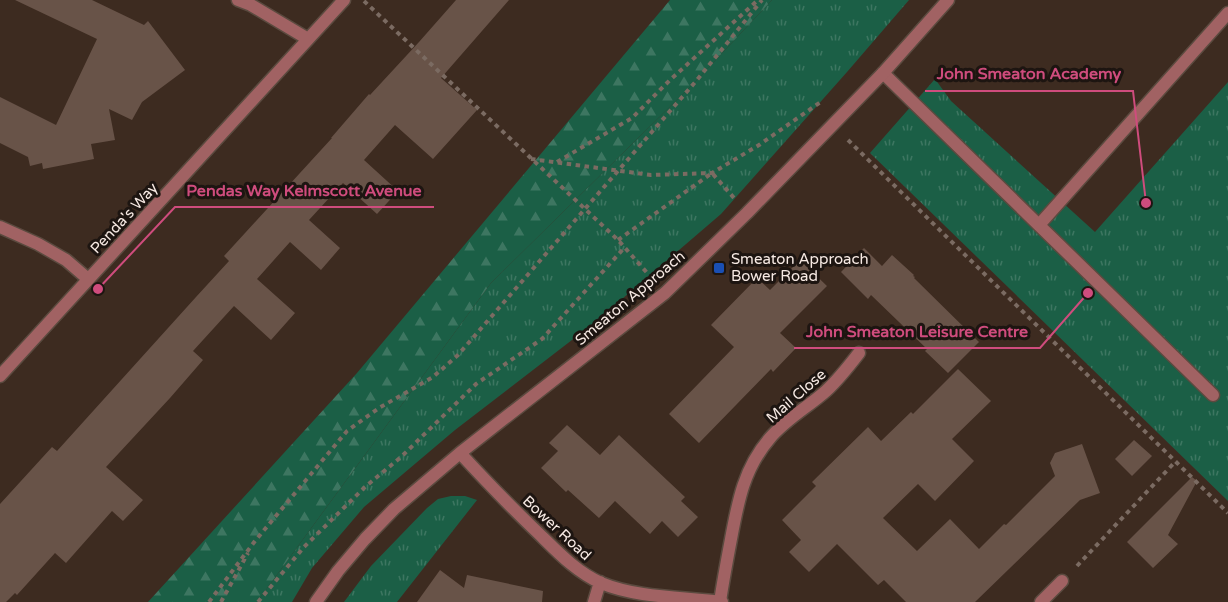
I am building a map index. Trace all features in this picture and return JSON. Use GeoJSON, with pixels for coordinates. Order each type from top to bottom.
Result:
{"type":"FeatureCollection","features":[{"type":"Feature","properties":{"kind":"street"},"geometry":{"type":"LineString","coordinates":[[238,0],[308,39]]}},
{"type":"Feature","properties":{"kind":"street","name":"Penda's Way"},"geometry":{"type":"LineString","coordinates":[[0,376],[344,0]]}},
{"type":"Feature","properties":{"kind":"street","name":"Smeaton Approach"},"geometry":{"type":"LineString","coordinates":[[316,602],[338,571],[394,509],[459,453],[665,293],[747,213],[883,73],[948,0]]}},
{"type":"Feature","properties":{"kind":"street"},"geometry":{"type":"LineString","coordinates":[[1039,225],[1228,13]]}},
{"type":"Feature","properties":{"kind":"street"},"geometry":{"type":"LineString","coordinates":[[883,73],[1213,395]]}},
{"type":"Feature","properties":{"kind":"street"},"geometry":{"type":"LineString","coordinates":[[0,227],[66,260],[88,279]]}},
{"type":"Feature","properties":{"kind":"street","name":"Mail Close"},"geometry":{"type":"LineString","coordinates":[[721,602],[738,500],[756,457],[770,438],[826,391],[859,353]]}},
{"type":"Feature","properties":{"kind":"street","name":"Bower Road"},"geometry":{"type":"LineString","coordinates":[[459,453],[573,566],[600,582],[640,593],[721,602]]}},
{"type":"Feature","properties":{"kind":"street"},"geometry":{"type":"LineString","coordinates":[[1041,602],[1062,581]]}},
{"type":"Feature","properties":{"kind":"street"},"geometry":{"type":"LineString","coordinates":[[594,602],[600,582]]}},
{"type":"Feature","properties":{"kind":"path"},"geometry":{"type":"LineString","coordinates":[[363,0],[618,240],[649,275]]}},
{"type":"Feature","properties":{"kind":"path"},"geometry":{"type":"LineString","coordinates":[[556,162],[632,118],[670,80],[760,0]]}},
{"type":"Feature","properties":{"kind":"path"},"geometry":{"type":"LineString","coordinates":[[209,602],[255,541],[347,431],[379,408],[433,377],[458,355],[697,80],[760,0]]}},
{"type":"Feature","properties":{"kind":"path"},"geometry":{"type":"LineString","coordinates":[[618,240],[712,173],[759,145],[827,98]]}},
{"type":"Feature","properties":{"kind":"path"},"geometry":{"type":"LineString","coordinates":[[832,125],[1228,513]]}},
{"type":"Feature","properties":{"kind":"path"},"geometry":{"type":"LineString","coordinates":[[530,159],[651,175],[712,173]]}},
{"type":"Feature","properties":{"kind":"path"},"geometry":{"type":"LineString","coordinates":[[712,173],[734,198]]}},
{"type":"Feature","properties":{"kind":"path"},"geometry":{"type":"LineString","coordinates":[[258,602],[304,547],[476,384],[542,339],[624,247]]}},
{"type":"Feature","properties":{"kind":"path"},"geometry":{"type":"LineString","coordinates":[[1062,581],[1175,462]]}},
{"type":"Feature","properties":{"kind":"path"},"geometry":{"type":"LineString","coordinates":[[221,602],[255,541]]}},
{"type":"Feature","properties":{"kind":"green space"},"geometry":{"type":"Polygon","coordinates":[[[670,0],[772,0],[697,80],[491,283],[257,602],[148,602],[357,373],[670,0]]]}},
{"type":"Feature","properties":{"kind":"green space"},"geometry":{"type":"Polygon","coordinates":[[[772,0],[909,0],[721,214],[594,323],[455,430],[364,507],[312,568],[292,602],[257,602],[491,283],[697,80],[772,0]]]}},
{"type":"Feature","properties":{"kind":"green space"},"geometry":{"type":"Polygon","coordinates":[[[935,79],[951,101],[1095,232],[1228,82],[1228,501],[870,153],[935,79]]]}},
{"type":"Feature","properties":{"kind":"green space"},"geometry":{"type":"Polygon","coordinates":[[[465,496],[477,500],[397,602],[344,602],[371,566],[427,508],[438,499],[465,496]]]}},
{"type":"Feature","properties":{"kind":"building"},"geometry":{"type":"Polygon","coordinates":[[[15,0],[92,0],[144,25],[148,21],[185,70],[142,102],[132,120],[109,109],[115,140],[91,144],[94,159],[43,169],[42,163],[30,166],[28,157],[0,143],[0,97],[56,125],[97,39],[15,0]]]}},
{"type":"Feature","properties":{"kind":"building"},"geometry":{"type":"Polygon","coordinates":[[[456,0],[509,0],[441,78],[477,110],[433,159],[395,125],[364,160],[398,191],[377,214],[343,183],[309,220],[340,248],[321,270],[290,242],[257,279],[295,313],[271,340],[234,306],[193,351],[203,360],[106,467],[143,500],[123,521],[112,511],[66,563],[55,553],[17,595],[15,593],[6,602],[0,602],[0,504],[52,447],[57,451],[229,261],[224,256],[456,0]]]}},
{"type":"Feature","properties":{"kind":"building"},"geometry":{"type":"Polygon","coordinates":[[[864,248],[882,266],[892,255],[979,342],[948,373],[925,351],[927,349],[871,295],[868,299],[841,272],[864,248]]]}},
{"type":"Feature","properties":{"kind":"building"},"geometry":{"type":"Polygon","coordinates":[[[800,260],[827,286],[780,333],[796,348],[773,372],[771,369],[699,443],[669,414],[734,347],[711,325],[757,278],[770,290],[800,260]]]}},
{"type":"Feature","properties":{"kind":"building"},"geometry":{"type":"Polygon","coordinates":[[[958,369],[991,401],[952,439],[974,461],[935,501],[918,484],[883,518],[917,551],[950,519],[979,549],[1055,476],[1050,463],[1055,453],[1082,444],[1100,493],[1080,500],[975,602],[906,602],[884,580],[878,585],[837,544],[809,572],[789,552],[801,540],[782,520],[816,486],[812,482],[868,427],[881,441],[911,412],[913,414],[958,369]]]}},
{"type":"Feature","properties":{"kind":"building"},"geometry":{"type":"Polygon","coordinates":[[[567,425],[600,455],[619,435],[685,497],[681,501],[698,517],[678,537],[662,521],[650,534],[615,501],[599,518],[568,490],[566,492],[541,468],[558,451],[549,443],[567,425]]]}},
{"type":"Feature","properties":{"kind":"building"},"geometry":{"type":"Polygon","coordinates":[[[1134,440],[1152,456],[1132,476],[1115,459],[1134,440]]]}},
{"type":"Feature","properties":{"kind":"building"},"geometry":{"type":"Polygon","coordinates":[[[1192,477],[1197,481],[1168,535],[1178,544],[1153,568],[1127,542],[1192,477]]]}},
{"type":"Feature","properties":{"kind":"building"},"geometry":{"type":"Polygon","coordinates":[[[440,570],[464,588],[467,575],[543,591],[542,602],[417,602],[440,570]]]}},
{"type":"Feature","properties":{"kind":"place","name":"John Smeaton Academy"},"geometry":{"type":"Point","coordinates":[1146,203]}},
{"type":"Feature","properties":{"kind":"place","name":"Smeaton Approach Bower Road"},"geometry":{"type":"Point","coordinates":[719,268]}},
{"type":"Feature","properties":{"kind":"place","name":"Pendas Way Kelmscott Avenue"},"geometry":{"type":"Point","coordinates":[98,289]}},
{"type":"Feature","properties":{"kind":"place","name":"John Smeaton Leisure Centre"},"geometry":{"type":"Point","coordinates":[1088,293]}}]}
